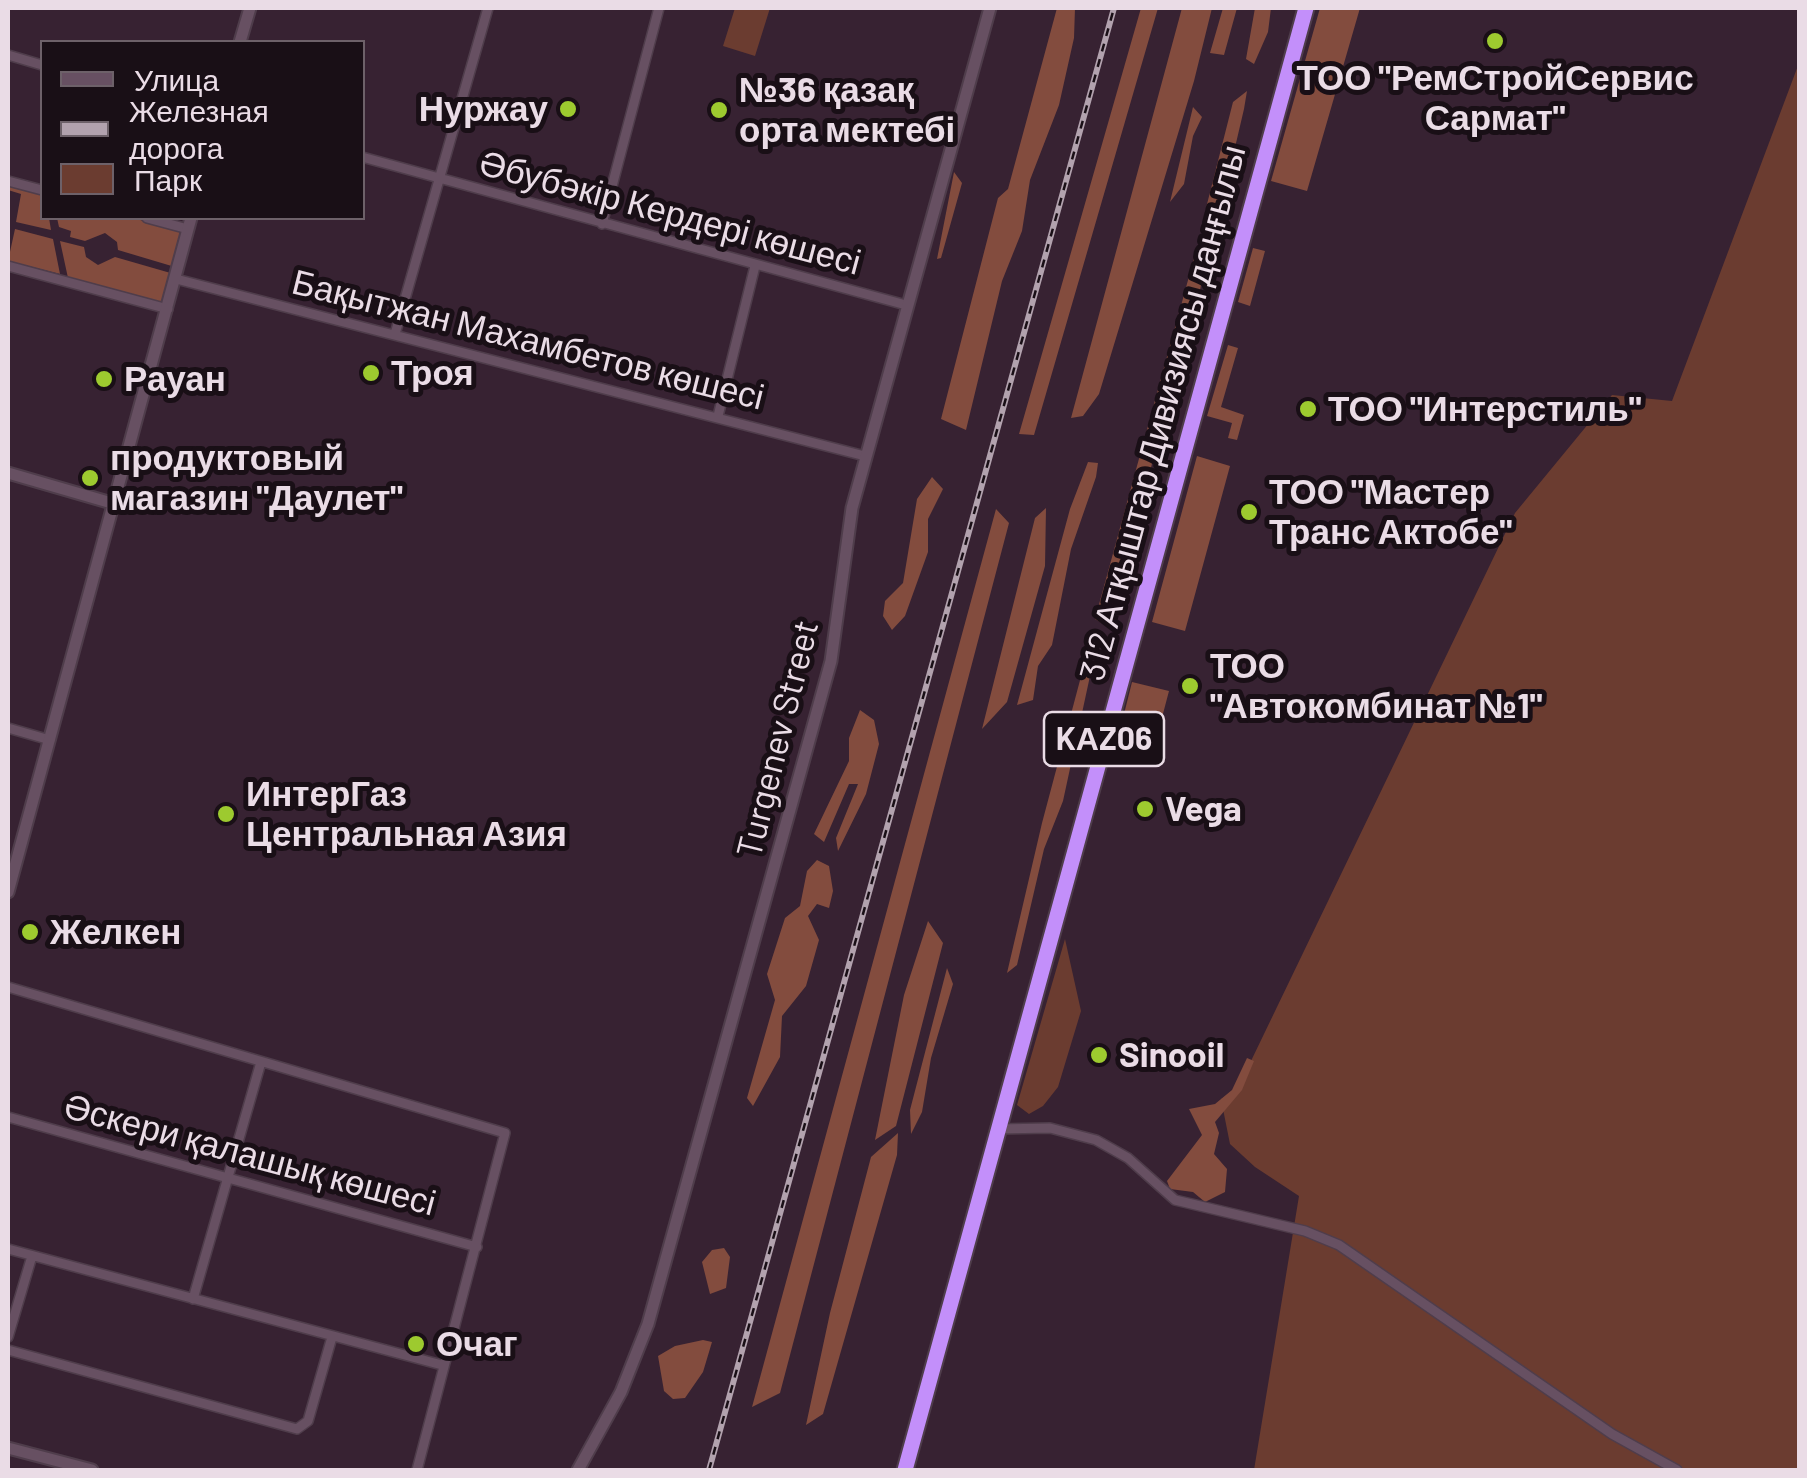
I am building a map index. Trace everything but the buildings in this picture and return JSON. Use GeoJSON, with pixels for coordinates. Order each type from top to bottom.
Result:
{"type":"FeatureCollection","features":[{"type":"Feature","properties":{"kind":"highway","name":"312 Атқыштар Дивизиясы даңғылы"},"geometry":{"type":"LineString","coordinates":[[904,1470],[1306,8]]}},
{"type":"Feature","properties":{"kind":"main road"},"geometry":{"type":"LineString","coordinates":[[241,40],[250,8]]}},
{"type":"Feature","properties":{"kind":"main road","name":"Turgenev Street"},"geometry":{"type":"LineString","coordinates":[[578,1470],[621,1392],[648,1324],[831,661],[852,508],[990,8]]}},
{"type":"Feature","properties":{"kind":"main road"},"geometry":{"type":"LineString","coordinates":[[8,892],[190,223]]}},
{"type":"Feature","properties":{"kind":"main road"},"geometry":{"type":"LineString","coordinates":[[8,474],[115,504]]}},
{"type":"Feature","properties":{"kind":"main road"},"geometry":{"type":"LineString","coordinates":[[8,1448],[92,1470]]}},
{"type":"Feature","properties":{"kind":"street"},"geometry":{"type":"LineString","coordinates":[[395,334],[488,8]]}},
{"type":"Feature","properties":{"kind":"street"},"geometry":{"type":"LineString","coordinates":[[602,224],[658,8]]}},
{"type":"Feature","properties":{"kind":"street"},"geometry":{"type":"LineString","coordinates":[[8,56],[40,64]]}},
{"type":"Feature","properties":{"kind":"street","name":"Әбубәкір Кердері көшесі"},"geometry":{"type":"LineString","coordinates":[[365,158],[906,305]]}},
{"type":"Feature","properties":{"kind":"street"},"geometry":{"type":"LineString","coordinates":[[8,181],[40,189]]}},
{"type":"Feature","properties":{"kind":"street"},"geometry":{"type":"LineString","coordinates":[[164,220],[190,223]]}},
{"type":"Feature","properties":{"kind":"street"},"geometry":{"type":"LineString","coordinates":[[8,266],[168,308]]}},
{"type":"Feature","properties":{"kind":"street"},"geometry":{"type":"LineString","coordinates":[[718,416],[755,266]]}},
{"type":"Feature","properties":{"kind":"street","name":"Бақытжан Махамбетов көшесі"},"geometry":{"type":"LineString","coordinates":[[176,279],[865,456]]}},
{"type":"Feature","properties":{"kind":"street"},"geometry":{"type":"LineString","coordinates":[[8,728],[50,740]]}},
{"type":"Feature","properties":{"kind":"street"},"geometry":{"type":"LineString","coordinates":[[8,987],[506,1133],[417,1470]]}},
{"type":"Feature","properties":{"kind":"street"},"geometry":{"type":"LineString","coordinates":[[193,1299],[262,1062]]}},
{"type":"Feature","properties":{"kind":"street","name":"Әскери қалашық көшесі"},"geometry":{"type":"LineString","coordinates":[[8,1117],[477,1247]]}},
{"type":"Feature","properties":{"kind":"street"},"geometry":{"type":"LineString","coordinates":[[998,1129],[1050,1128],[1096,1140],[1128,1158],[1175,1200],[1305,1231],[1339,1245],[1612,1434],[1676,1470]]}},
{"type":"Feature","properties":{"kind":"street"},"geometry":{"type":"LineString","coordinates":[[8,1250],[442,1366]]}},
{"type":"Feature","properties":{"kind":"street"},"geometry":{"type":"LineString","coordinates":[[8,1338],[32,1256]]}},
{"type":"Feature","properties":{"kind":"street"},"geometry":{"type":"LineString","coordinates":[[8,1350],[297,1429],[308,1421],[332,1337]]}},
{"type":"Feature","properties":{"kind":"green space"},"geometry":{"type":"Polygon","coordinates":[[[735,8],[770,8],[755,56],[723,46],[735,8]]]}},
{"type":"Feature","properties":{"kind":"green space"},"geometry":{"type":"Polygon","coordinates":[[[1799,63],[1799,1470],[1254,1470],[1299,1196],[1255,1167],[1230,1144],[1221,1099],[1237,1090],[1515,513],[1612,395],[1672,401],[1799,63]]]}},
{"type":"Feature","properties":{"kind":"green space"},"geometry":{"type":"Polygon","coordinates":[[[1065,939],[1081,1011],[1058,1087],[1043,1106],[1029,1114],[1017,1105],[1065,939]]]}},
{"type":"Feature","properties":{"kind":"shaded area"},"geometry":{"type":"Polygon","coordinates":[[[1057,8],[1075,8],[1074,38],[1059,105],[1030,180],[1022,231],[1002,281],[966,430],[941,419],[998,198],[1008,189],[1057,8]]]}},
{"type":"Feature","properties":{"kind":"shaded area"},"geometry":{"type":"Polygon","coordinates":[[[1141,8],[1158,8],[1034,435],[1019,434],[1141,8]]]}},
{"type":"Feature","properties":{"kind":"shaded area"},"geometry":{"type":"Polygon","coordinates":[[[1182,8],[1212,8],[1194,81],[1099,394],[1083,416],[1071,418],[1182,8]]]}},
{"type":"Feature","properties":{"kind":"shaded area"},"geometry":{"type":"Polygon","coordinates":[[[1223,8],[1237,8],[1224,55],[1210,53],[1223,8]]]}},
{"type":"Feature","properties":{"kind":"shaded area"},"geometry":{"type":"Polygon","coordinates":[[[1255,8],[1271,8],[1268,32],[1254,64],[1246,59],[1255,8]]]}},
{"type":"Feature","properties":{"kind":"shaded area"},"geometry":{"type":"Polygon","coordinates":[[[1320,8],[1360,8],[1307,191],[1271,181],[1320,8]]]}},
{"type":"Feature","properties":{"kind":"shaded area"},"geometry":{"type":"Polygon","coordinates":[[[1247,91],[1214,237],[1206,208],[1233,102],[1247,91]]]}},
{"type":"Feature","properties":{"kind":"shaded area"},"geometry":{"type":"Polygon","coordinates":[[[1193,107],[1202,117],[1193,136],[1184,184],[1170,202],[1193,107]]]}},
{"type":"Feature","properties":{"kind":"shaded area"},"geometry":{"type":"Polygon","coordinates":[[[954,172],[962,183],[941,258],[937,259],[954,172]]]}},
{"type":"Feature","properties":{"kind":"shaded area"},"geometry":{"type":"Polygon","coordinates":[[[8,185],[40,193],[40,220],[49,220],[51,230],[16,222],[21,194],[8,190],[8,185]]]}},
{"type":"Feature","properties":{"kind":"shaded area"},"geometry":{"type":"Polygon","coordinates":[[[57,220],[140,220],[185,231],[175,267],[118,250],[117,242],[105,233],[85,241],[70,237],[71,231],[59,227],[57,220]]]}},
{"type":"Feature","properties":{"kind":"shaded area"},"geometry":{"type":"Polygon","coordinates":[[[15,229],[53,239],[60,274],[8,261],[15,229]]]}},
{"type":"Feature","properties":{"kind":"shaded area"},"geometry":{"type":"Polygon","coordinates":[[[60,241],[84,247],[86,257],[98,265],[115,257],[174,274],[166,304],[68,278],[60,241]]]}},
{"type":"Feature","properties":{"kind":"shaded area"},"geometry":{"type":"Polygon","coordinates":[[[1253,248],[1265,251],[1250,306],[1238,302],[1253,248]]]}},
{"type":"Feature","properties":{"kind":"shaded area"},"geometry":{"type":"Polygon","coordinates":[[[1196,251],[1206,259],[1188,353],[1157,443],[1116,613],[1105,625],[1095,619],[1196,251]]]}},
{"type":"Feature","properties":{"kind":"shaded area"},"geometry":{"type":"Polygon","coordinates":[[[1228,345],[1238,348],[1221,407],[1244,415],[1237,440],[1228,438],[1232,423],[1207,416],[1228,345]]]}},
{"type":"Feature","properties":{"kind":"shaded area"},"geometry":{"type":"Polygon","coordinates":[[[1197,456],[1230,466],[1185,631],[1152,622],[1197,456]]]}},
{"type":"Feature","properties":{"kind":"shaded area"},"geometry":{"type":"Polygon","coordinates":[[[1088,462],[1098,463],[1096,477],[1071,549],[1052,645],[1038,666],[1033,700],[1017,705],[1070,509],[1088,462]]]}},
{"type":"Feature","properties":{"kind":"shaded area"},"geometry":{"type":"Polygon","coordinates":[[[932,477],[943,489],[928,519],[928,552],[905,616],[892,630],[883,616],[885,601],[903,583],[917,499],[932,477]]]}},
{"type":"Feature","properties":{"kind":"shaded area"},"geometry":{"type":"Polygon","coordinates":[[[1046,508],[1045,566],[1007,702],[982,729],[1035,518],[1046,508]]]}},
{"type":"Feature","properties":{"kind":"shaded area"},"geometry":{"type":"Polygon","coordinates":[[[996,509],[1009,523],[780,1393],[752,1407],[996,509]]]}},
{"type":"Feature","properties":{"kind":"shaded area"},"geometry":{"type":"Polygon","coordinates":[[[1088,668],[1090,676],[1063,801],[1044,849],[1017,965],[1007,973],[1042,823],[1083,669],[1088,668]]]}},
{"type":"Feature","properties":{"kind":"shaded area"},"geometry":{"type":"Polygon","coordinates":[[[1132,682],[1169,691],[1150,763],[1114,754],[1132,682]]]}},
{"type":"Feature","properties":{"kind":"shaded area"},"geometry":{"type":"Polygon","coordinates":[[[860,710],[874,720],[879,744],[866,794],[838,851],[836,838],[858,784],[849,784],[824,842],[814,834],[849,761],[849,738],[860,710]]]}},
{"type":"Feature","properties":{"kind":"shaded area"},"geometry":{"type":"Polygon","coordinates":[[[817,860],[829,866],[833,891],[829,908],[817,904],[808,916],[819,940],[806,986],[782,1016],[780,1057],[753,1106],[747,1098],[775,1000],[767,974],[785,918],[800,906],[807,871],[817,860]]]}},
{"type":"Feature","properties":{"kind":"shaded area"},"geometry":{"type":"Polygon","coordinates":[[[928,921],[943,943],[896,1126],[875,1140],[904,995],[928,921]]]}},
{"type":"Feature","properties":{"kind":"shaded area"},"geometry":{"type":"Polygon","coordinates":[[[947,968],[953,984],[931,1058],[922,1112],[911,1134],[910,1110],[947,968]]]}},
{"type":"Feature","properties":{"kind":"shaded area"},"geometry":{"type":"Polygon","coordinates":[[[1247,1058],[1254,1061],[1242,1090],[1215,1122],[1219,1133],[1214,1154],[1227,1169],[1225,1192],[1205,1202],[1193,1192],[1170,1189],[1167,1181],[1202,1135],[1189,1109],[1215,1104],[1232,1090],[1247,1058]]]}},
{"type":"Feature","properties":{"kind":"shaded area"},"geometry":{"type":"Polygon","coordinates":[[[898,1133],[897,1155],[823,1414],[806,1425],[830,1313],[871,1157],[898,1133]]]}},
{"type":"Feature","properties":{"kind":"shaded area"},"geometry":{"type":"Polygon","coordinates":[[[724,1248],[730,1257],[726,1288],[710,1294],[702,1262],[712,1250],[724,1248]]]}},
{"type":"Feature","properties":{"kind":"shaded area"},"geometry":{"type":"Polygon","coordinates":[[[712,1342],[703,1372],[685,1398],[673,1399],[664,1391],[658,1356],[675,1346],[712,1342]]]}},
{"type":"Feature","properties":{"kind":"railway"},"geometry":{"type":"LineString","coordinates":[[709,1470],[1114,8]]}},
{"type":"Feature","properties":{"kind":"place","name":"ТОО \"РемСтройСервис Сармат\""},"geometry":{"type":"Point","coordinates":[1495,41]}},
{"type":"Feature","properties":{"kind":"place","name":"Нуржау"},"geometry":{"type":"Point","coordinates":[568,109]}},
{"type":"Feature","properties":{"kind":"place","name":"№36 қазақ орта мектебі"},"geometry":{"type":"Point","coordinates":[719,110]}},
{"type":"Feature","properties":{"kind":"place","name":"Троя"},"geometry":{"type":"Point","coordinates":[371,373]}},
{"type":"Feature","properties":{"kind":"place","name":"Рауан"},"geometry":{"type":"Point","coordinates":[104,379]}},
{"type":"Feature","properties":{"kind":"place","name":"ТОО \"Интерстиль\""},"geometry":{"type":"Point","coordinates":[1308,409]}},
{"type":"Feature","properties":{"kind":"place","name":"продуктовый магазин \"Даулет\""},"geometry":{"type":"Point","coordinates":[90,478]}},
{"type":"Feature","properties":{"kind":"place","name":"ТОО \"Мастер Транс Актобе\""},"geometry":{"type":"Point","coordinates":[1249,512]}},
{"type":"Feature","properties":{"kind":"place","name":"ТОО \"Автокомбинат №1\""},"geometry":{"type":"Point","coordinates":[1190,686]}},
{"type":"Feature","properties":{"kind":"place","name":"Vega"},"geometry":{"type":"Point","coordinates":[1145,809]}},
{"type":"Feature","properties":{"kind":"place","name":"ИнтерГаз Центральная Азия"},"geometry":{"type":"Point","coordinates":[226,814]}},
{"type":"Feature","properties":{"kind":"place","name":"Желкен"},"geometry":{"type":"Point","coordinates":[30,932]}},
{"type":"Feature","properties":{"kind":"place","name":"Sinooil"},"geometry":{"type":"Point","coordinates":[1099,1055]}},
{"type":"Feature","properties":{"kind":"place","name":"Очаг"},"geometry":{"type":"Point","coordinates":[416,1344]}}]}
